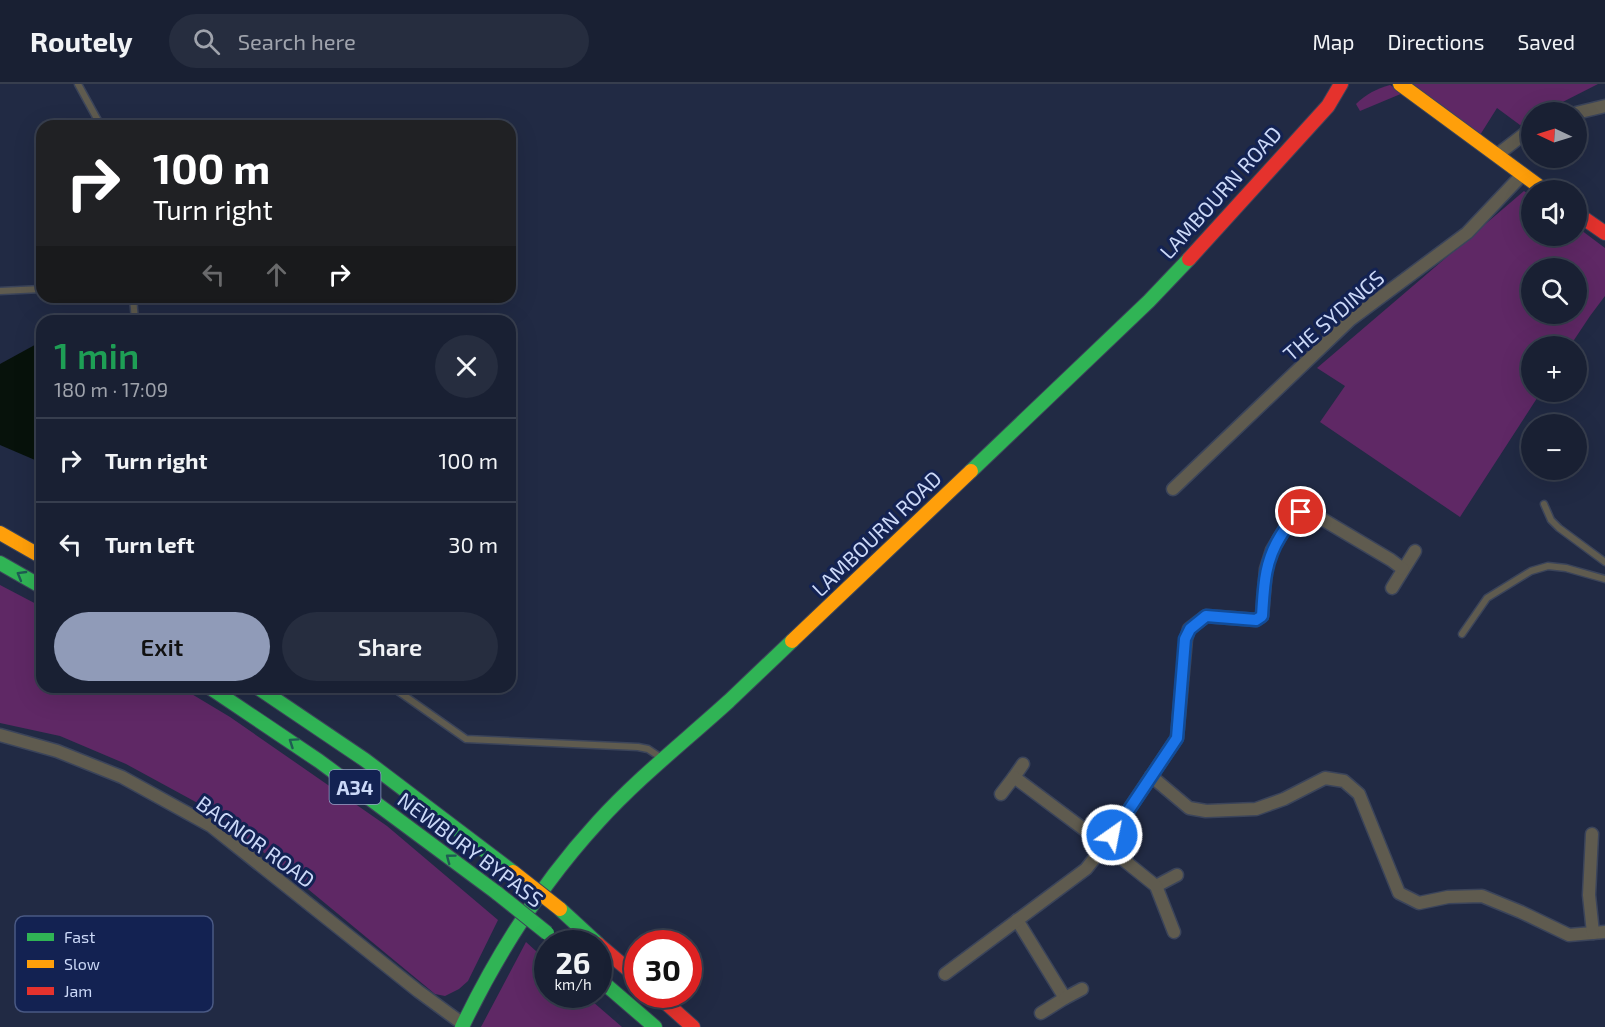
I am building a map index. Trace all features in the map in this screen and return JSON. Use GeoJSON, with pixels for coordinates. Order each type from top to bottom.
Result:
{"type":"FeatureCollection","features":[{"type":"Feature","properties":{"kind":"main road","name":"LAMBOURN ROAD"},"geometry":{"type":"LineString","coordinates":[[462,1025],[501,952],[562,864],[599,821],[663,759],[737,694],[1149,301],[1328,106],[1341,84]]}},
{"type":"Feature","properties":{"kind":"main road"},"geometry":{"type":"LineString","coordinates":[[1400,84],[1529,180]]}},
{"type":"Feature","properties":{"kind":"main road"},"geometry":{"type":"LineString","coordinates":[[1587,221],[1605,233]]}},
{"type":"Feature","properties":{"kind":"main road"},"geometry":{"type":"LineString","coordinates":[[0,533],[36,554]]}},
{"type":"Feature","properties":{"kind":"main road"},"geometry":{"type":"LineString","coordinates":[[0,563],[36,583]]}},
{"type":"Feature","properties":{"kind":"main road","name":"NEWBURY BYPASS"},"geometry":{"type":"LineString","coordinates":[[218,693],[333,770],[543,930]]}},
{"type":"Feature","properties":{"kind":"main road","name":"NEWBURY BYPASS"},"geometry":{"type":"LineString","coordinates":[[266,693],[365,760],[513,872],[583,930]]}},
{"type":"Feature","properties":{"kind":"main road","name":"NEWBURY BYPASS"},"geometry":{"type":"LineString","coordinates":[[612,956],[624,966]]}},
{"type":"Feature","properties":{"kind":"main road"},"geometry":{"type":"LineString","coordinates":[[612,990],[655,1027]]}},
{"type":"Feature","properties":{"kind":"main road"},"geometry":{"type":"LineString","coordinates":[[672,1008],[693,1027]]}},
{"type":"Feature","properties":{"kind":"street"},"geometry":{"type":"LineString","coordinates":[[1587,110],[1605,106]]}},
{"type":"Feature","properties":{"kind":"street"},"geometry":{"type":"LineString","coordinates":[[1497,155],[1521,136]]}},
{"type":"Feature","properties":{"kind":"street","name":"THE SYDINGS"},"geometry":{"type":"LineString","coordinates":[[1173,489],[1350,320],[1467,233],[1522,175]]}},
{"type":"Feature","properties":{"kind":"street"},"geometry":{"type":"LineString","coordinates":[[945,974],[1086,869],[1105,845],[1177,738],[1185,639],[1190,629],[1206,616],[1256,620],[1262,616],[1266,569],[1272,550],[1290,520],[1301,512],[1312,513],[1403,569]]}},
{"type":"Feature","properties":{"kind":"street"},"geometry":{"type":"LineString","coordinates":[[1392,588],[1415,551]]}},
{"type":"Feature","properties":{"kind":"street","name":"BAGNOR ROAD"},"geometry":{"type":"LineString","coordinates":[[0,735],[57,751],[122,777],[211,826],[462,1025]]}},
{"type":"Feature","properties":{"kind":"street"},"geometry":{"type":"LineString","coordinates":[[1001,794],[1023,764]]}},
{"type":"Feature","properties":{"kind":"street"},"geometry":{"type":"LineString","coordinates":[[1150,776],[1189,808],[1206,811],[1257,809],[1284,799],[1325,778],[1344,781],[1359,794],[1399,893],[1419,903],[1448,897],[1482,896],[1569,935],[1599,932],[1589,895],[1592,834]]}},
{"type":"Feature","properties":{"kind":"street"},"geometry":{"type":"LineString","coordinates":[[1014,777],[1156,886],[1174,932]]}},
{"type":"Feature","properties":{"kind":"street"},"geometry":{"type":"LineString","coordinates":[[1156,886],[1177,875]]}},
{"type":"Feature","properties":{"kind":"street"},"geometry":{"type":"LineString","coordinates":[[1017,920],[1065,998]]}},
{"type":"Feature","properties":{"kind":"street"},"geometry":{"type":"LineString","coordinates":[[1041,1013],[1082,989]]}},
{"type":"Feature","properties":{"kind":"lane"},"geometry":{"type":"LineString","coordinates":[[78,84],[98,120]]}},
{"type":"Feature","properties":{"kind":"lane"},"geometry":{"type":"LineString","coordinates":[[0,291],[36,289]]}},
{"type":"Feature","properties":{"kind":"lane"},"geometry":{"type":"LineString","coordinates":[[1544,504],[1551,520],[1559,528],[1605,562]]}},
{"type":"Feature","properties":{"kind":"lane"},"geometry":{"type":"LineString","coordinates":[[1462,634],[1486,597],[1531,571],[1548,566],[1566,568],[1605,579]]}},
{"type":"Feature","properties":{"kind":"lane"},"geometry":{"type":"LineString","coordinates":[[401,693],[466,739],[638,747],[648,749],[663,759]]}},
{"type":"Feature","properties":{"kind":"shaded area"},"geometry":{"type":"Polygon","coordinates":[[[1408,84],[1598,84],[1563,102],[1521,102],[1520,125],[1497,108],[1480,135],[1408,84]]]}},
{"type":"Feature","properties":{"kind":"shaded area"},"geometry":{"type":"Polygon","coordinates":[[[1390,85],[1403,93],[1360,111],[1356,104],[1360,100],[1390,85]]]}},
{"type":"Feature","properties":{"kind":"shaded area"},"geometry":{"type":"Polygon","coordinates":[[[1521,194],[1521,246],[1587,246],[1587,234],[1605,248],[1605,296],[1587,320],[1587,258],[1521,258],[1521,324],[1585,324],[1577,336],[1521,336],[1521,402],[1535,402],[1527,414],[1521,414],[1521,423],[1460,517],[1320,422],[1345,386],[1317,368],[1521,194]]]}},
{"type":"Feature","properties":{"kind":"shaded area"},"geometry":{"type":"Polygon","coordinates":[[[36,344],[36,460],[0,445],[0,364],[36,344]]]}},
{"type":"Feature","properties":{"kind":"shaded area"},"geometry":{"type":"Polygon","coordinates":[[[0,585],[36,604],[36,693],[190,693],[230,717],[387,826],[498,920],[468,981],[445,996],[435,994],[216,813],[126,764],[60,736],[0,723],[0,585]]]}},
{"type":"Feature","properties":{"kind":"shaded area"},"geometry":{"type":"Polygon","coordinates":[[[526,942],[534,949],[534,1008],[600,1008],[622,1027],[481,1027],[526,942]]]}},
{"type":"Feature","properties":{"kind":"traffic: fast"},"geometry":{"type":"LineString","coordinates":[[971,471],[1149,301],[1189,259]]}},
{"type":"Feature","properties":{"kind":"traffic: fast"},"geometry":{"type":"LineString","coordinates":[[0,563],[36,584]]}},
{"type":"Feature","properties":{"kind":"traffic: fast"},"geometry":{"type":"LineString","coordinates":[[462,1027],[522,919],[578,845],[629,790],[792,641]]}},
{"type":"Feature","properties":{"kind":"traffic: fast"},"geometry":{"type":"LineString","coordinates":[[218,693],[319,761],[497,893]]}},
{"type":"Feature","properties":{"kind":"traffic: fast"},"geometry":{"type":"LineString","coordinates":[[266,693],[365,760],[513,872]]}},
{"type":"Feature","properties":{"kind":"traffic: fast"},"geometry":{"type":"LineString","coordinates":[[497,893],[543,930]]}},
{"type":"Feature","properties":{"kind":"traffic: fast"},"geometry":{"type":"LineString","coordinates":[[560,909],[583,930]]}},
{"type":"Feature","properties":{"kind":"traffic: fast"},"geometry":{"type":"LineString","coordinates":[[612,990],[655,1027]]}},
{"type":"Feature","properties":{"kind":"traffic: slow"},"geometry":{"type":"LineString","coordinates":[[1400,84],[1530,180]]}},
{"type":"Feature","properties":{"kind":"traffic: slow"},"geometry":{"type":"LineString","coordinates":[[792,641],[971,471]]}},
{"type":"Feature","properties":{"kind":"traffic: slow"},"geometry":{"type":"LineString","coordinates":[[0,533],[36,554]]}},
{"type":"Feature","properties":{"kind":"traffic: slow"},"geometry":{"type":"LineString","coordinates":[[513,872],[560,909]]}},
{"type":"Feature","properties":{"kind":"traffic: jam"},"geometry":{"type":"LineString","coordinates":[[1189,259],[1328,106],[1341,84]]}},
{"type":"Feature","properties":{"kind":"traffic: jam"},"geometry":{"type":"LineString","coordinates":[[1587,221],[1605,233]]}},
{"type":"Feature","properties":{"kind":"traffic: jam"},"geometry":{"type":"LineString","coordinates":[[612,956],[624,966]]}},
{"type":"Feature","properties":{"kind":"traffic: jam"},"geometry":{"type":"LineString","coordinates":[[672,1008],[693,1027]]}},
{"type":"Feature","properties":{"kind":"route"},"geometry":{"type":"LineString","coordinates":[[1112,835],[1177,738],[1185,639],[1190,629],[1206,616],[1256,620],[1262,616],[1266,569],[1272,550],[1290,520],[1301,512]]}}]}
